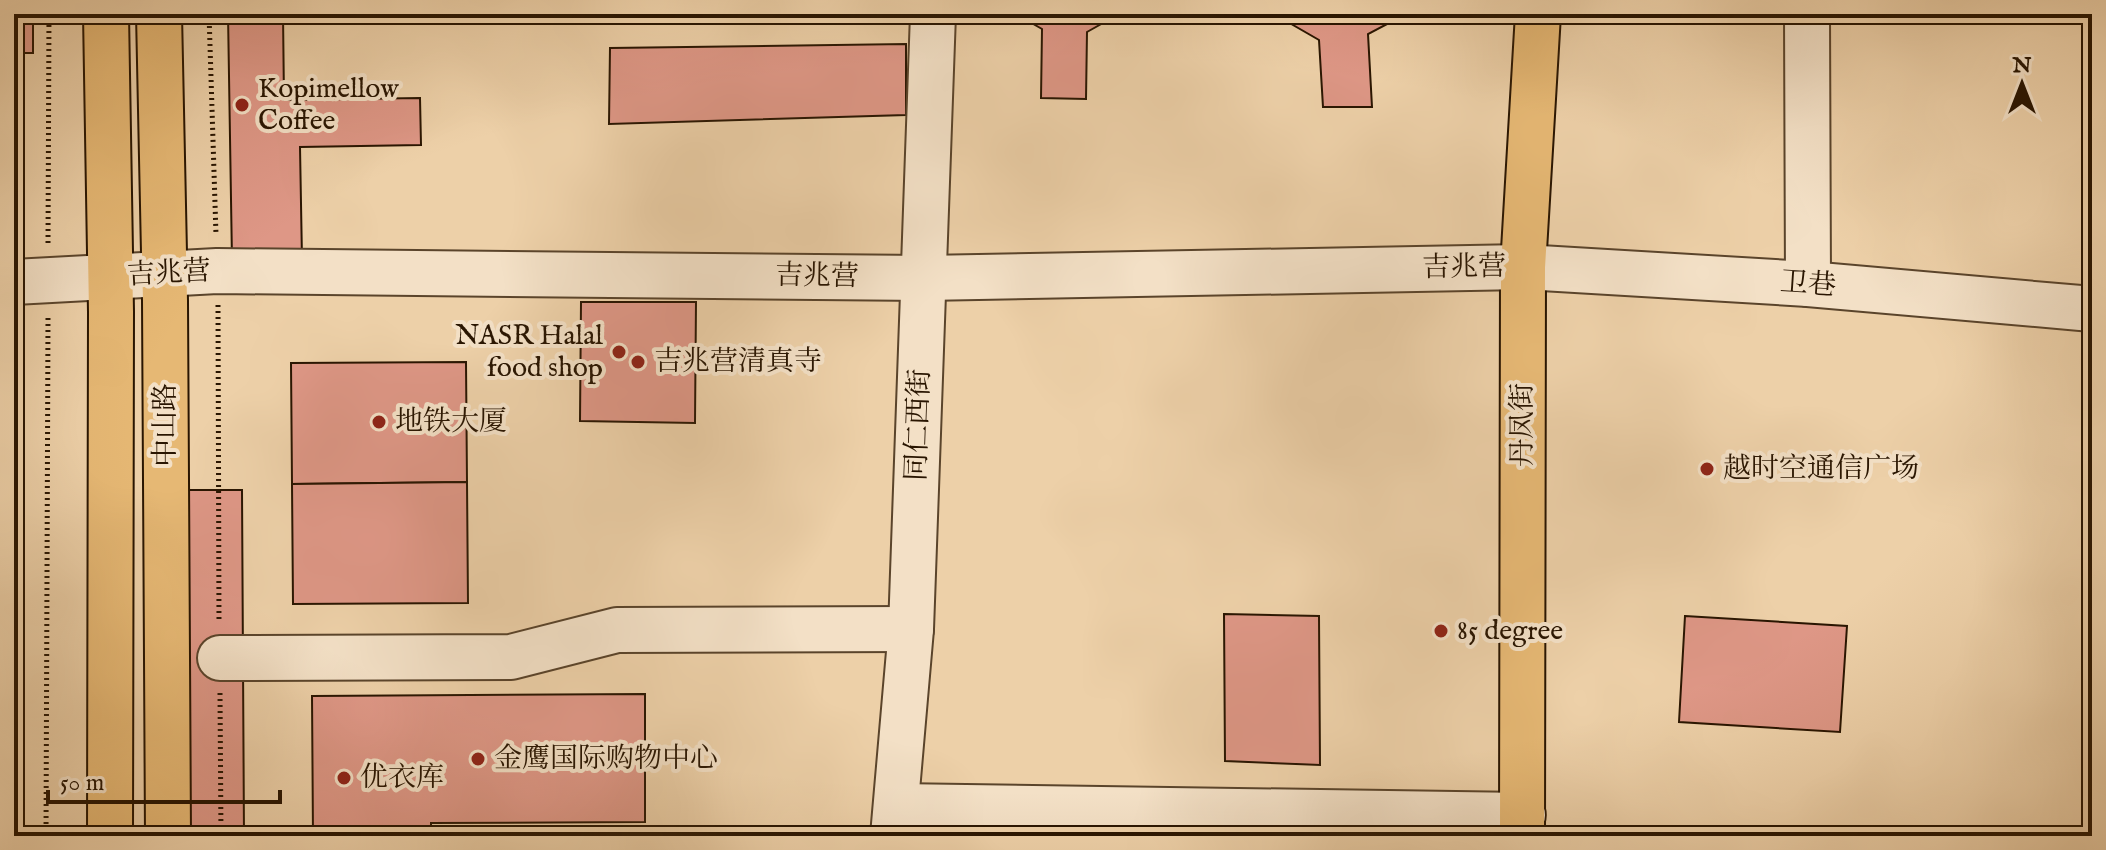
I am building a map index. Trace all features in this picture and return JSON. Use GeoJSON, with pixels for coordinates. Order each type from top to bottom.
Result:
{"type":"FeatureCollection","features":[{"type":"Feature","properties":{"kind":"main road","name":"中山路"},"geometry":{"type":"LineString","coordinates":[[106,14],[111,294],[110,836]]}},
{"type":"Feature","properties":{"kind":"main road","name":"丹凤街"},"geometry":{"type":"LineString","coordinates":[[1522,826],[1523,267],[1538,14]]}},
{"type":"Feature","properties":{"kind":"main road","name":"中山路"},"geometry":{"type":"LineString","coordinates":[[165,274],[168,836]]}},
{"type":"Feature","properties":{"kind":"street"},"geometry":{"type":"LineString","coordinates":[[159,14],[165,274]]}},
{"type":"Feature","properties":{"kind":"street","name":"同仁西街"},"geometry":{"type":"LineString","coordinates":[[894,821],[911,629],[933,14]]}},
{"type":"Feature","properties":{"kind":"street"},"geometry":{"type":"LineString","coordinates":[[1807,14],[1808,284]]}},
{"type":"Feature","properties":{"kind":"street","name":"吉兆营"},"geometry":{"type":"LineString","coordinates":[[31,281],[111,294],[165,274],[217,271],[925,278],[1523,267]]}},
{"type":"Feature","properties":{"kind":"street","name":"卫巷"},"geometry":{"type":"LineString","coordinates":[[1523,267],[1808,284],[2092,309]]}},
{"type":"Feature","properties":{"kind":"street"},"geometry":{"type":"LineString","coordinates":[[220,658],[511,657],[617,630],[911,629]]}},
{"type":"Feature","properties":{"kind":"street"},"geometry":{"type":"LineString","coordinates":[[894,821],[1522,826]]}},
{"type":"Feature","properties":{"kind":"path"},"geometry":{"type":"LineString","coordinates":[[46,836],[31,281],[49,14]]}},
{"type":"Feature","properties":{"kind":"path"},"geometry":{"type":"LineString","coordinates":[[209,14],[217,271],[221,836]]}},
{"type":"Feature","properties":{"kind":"building"},"geometry":{"type":"Polygon","coordinates":[[[14,14],[33,14],[33,53],[14,53],[14,14]]]}},
{"type":"Feature","properties":{"kind":"building"},"geometry":{"type":"Polygon","coordinates":[[[228,14],[283,14],[284,100],[420,98],[421,145],[300,147],[302,259],[232,261],[228,14]]]}},
{"type":"Feature","properties":{"kind":"building"},"geometry":{"type":"Polygon","coordinates":[[[1016,14],[1119,14],[1087,32],[1086,99],[1041,98],[1042,29],[1016,14]]]}},
{"type":"Feature","properties":{"kind":"building"},"geometry":{"type":"Polygon","coordinates":[[[1274,14],[1406,14],[1368,34],[1372,107],[1323,107],[1319,40],[1274,14]]]}},
{"type":"Feature","properties":{"kind":"building"},"geometry":{"type":"Polygon","coordinates":[[[906,44],[906,115],[609,124],[610,48],[906,44]]]}},
{"type":"Feature","properties":{"kind":"building","name":"吉兆营清真寺"},"geometry":{"type":"Polygon","coordinates":[[[581,302],[696,302],[695,423],[580,421],[581,302]]]}},
{"type":"Feature","properties":{"kind":"building","name":"地铁大厦"},"geometry":{"type":"Polygon","coordinates":[[[466,362],[467,482],[292,484],[291,363],[466,362]]]}},
{"type":"Feature","properties":{"kind":"building","name":"地铁大厦"},"geometry":{"type":"Polygon","coordinates":[[[467,482],[468,603],[293,604],[292,484],[467,482]]]}},
{"type":"Feature","properties":{"kind":"building"},"geometry":{"type":"Polygon","coordinates":[[[145,490],[242,490],[244,836],[146,836],[145,490]]]}},
{"type":"Feature","properties":{"kind":"building"},"geometry":{"type":"Polygon","coordinates":[[[1224,614],[1319,616],[1320,765],[1225,761],[1224,614]]]}},
{"type":"Feature","properties":{"kind":"building"},"geometry":{"type":"Polygon","coordinates":[[[1685,616],[1847,626],[1840,732],[1679,722],[1685,616]]]}},
{"type":"Feature","properties":{"kind":"building","name":"金鹰国际购物中心"},"geometry":{"type":"Polygon","coordinates":[[[645,694],[645,822],[431,823],[431,836],[313,836],[312,696],[645,694]]]}},
{"type":"Feature","properties":{"kind":"place","name":"Kopimellow Coffee"},"geometry":{"type":"Point","coordinates":[242,105]}},
{"type":"Feature","properties":{"kind":"place","name":"NASR Halal food shop"},"geometry":{"type":"Point","coordinates":[619,352]}},
{"type":"Feature","properties":{"kind":"place","name":"吉兆营清真寺"},"geometry":{"type":"Point","coordinates":[638,362]}},
{"type":"Feature","properties":{"kind":"place","name":"地铁大厦"},"geometry":{"type":"Point","coordinates":[379,422]}},
{"type":"Feature","properties":{"kind":"place","name":"越时空通信广场"},"geometry":{"type":"Point","coordinates":[1707,469]}},
{"type":"Feature","properties":{"kind":"place","name":"85 degree"},"geometry":{"type":"Point","coordinates":[1441,631]}},
{"type":"Feature","properties":{"kind":"place","name":"金鹰国际购物中心"},"geometry":{"type":"Point","coordinates":[478,759]}},
{"type":"Feature","properties":{"kind":"place","name":"优衣库"},"geometry":{"type":"Point","coordinates":[344,778]}}]}
